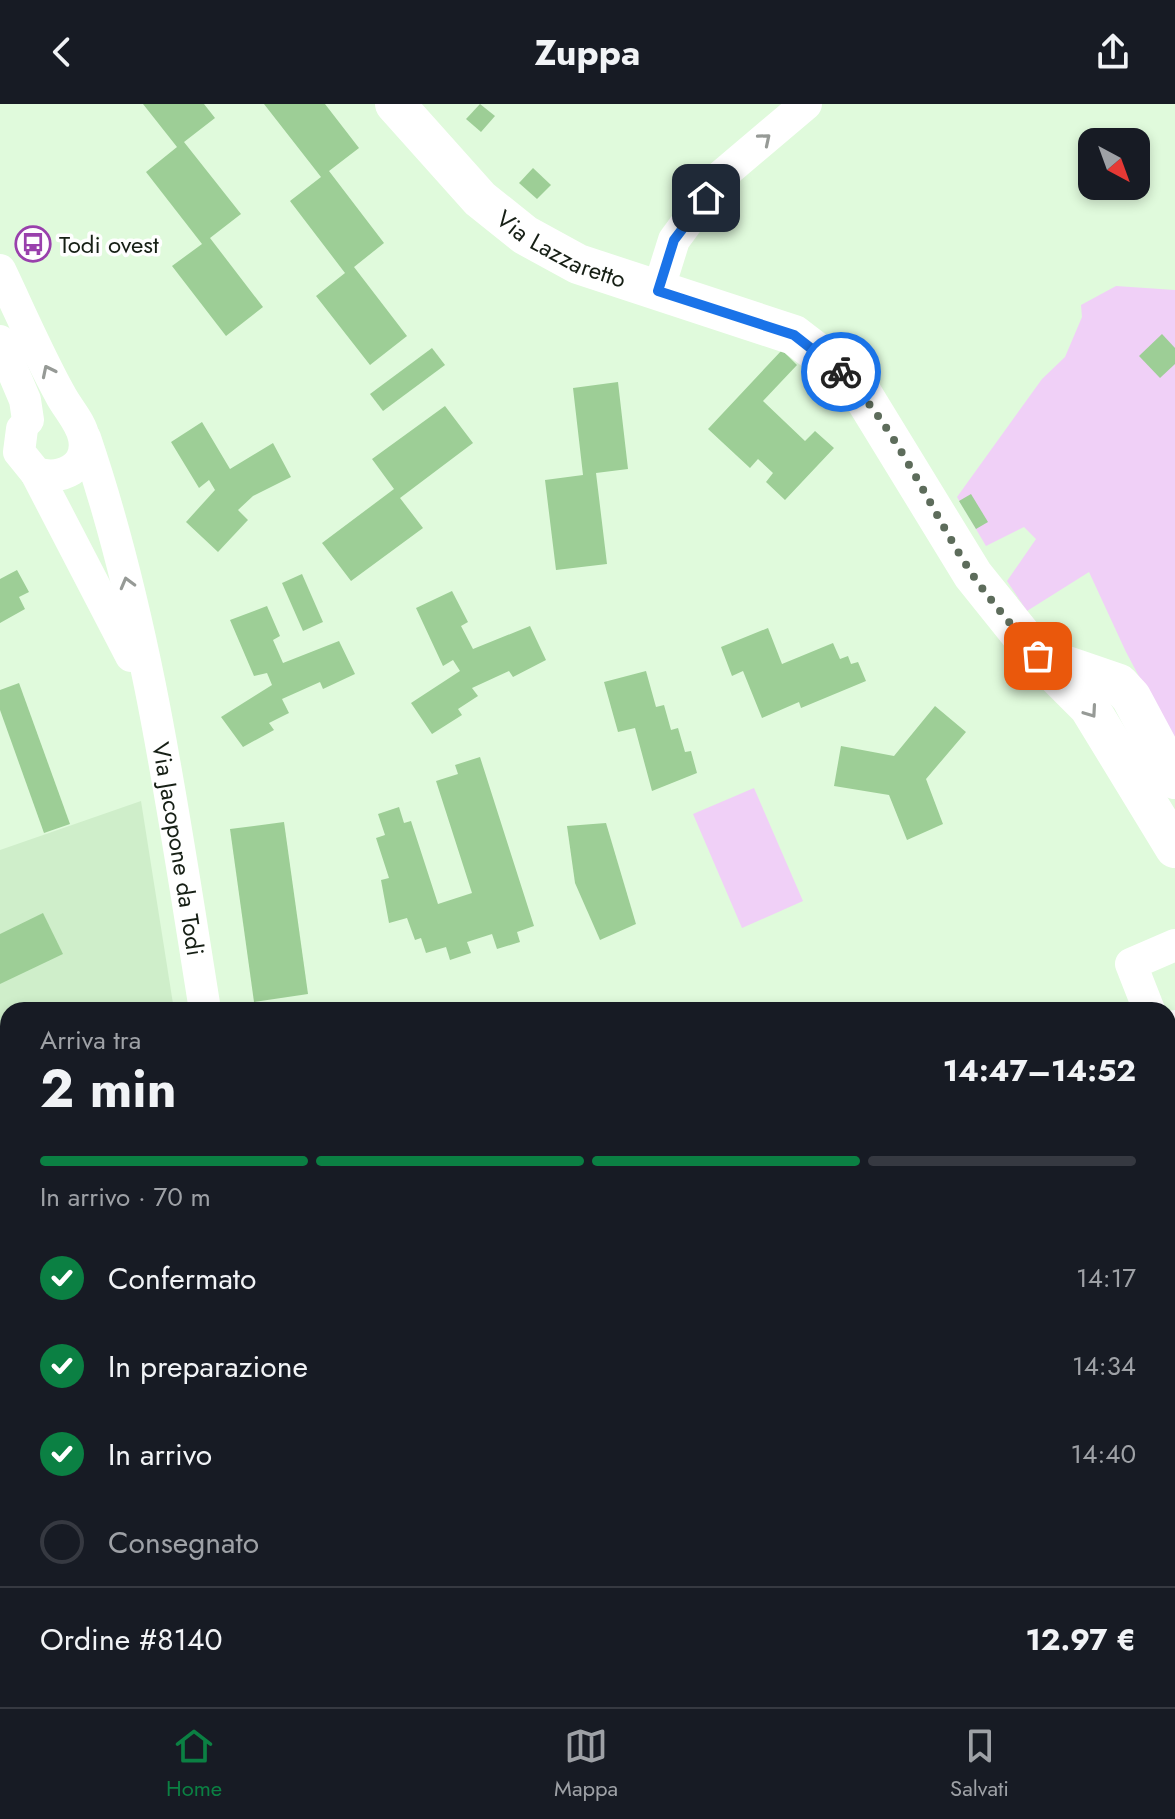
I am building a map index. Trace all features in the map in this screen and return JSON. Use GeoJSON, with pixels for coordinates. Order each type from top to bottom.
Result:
{"type":"FeatureCollection","features":[{"type":"Feature","properties":{"kind":"street","name":"Via Lazzaretto"},"geometry":{"type":"LineString","coordinates":[[395,104],[480,199],[525,235],[578,264],[794,335],[833,365],[861,392],[973,575],[1038,656],[1089,707],[1175,848]]}},
{"type":"Feature","properties":{"kind":"street"},"geometry":{"type":"LineString","coordinates":[[658,291],[674,240],[721,176],[806,104]]}},
{"type":"Feature","properties":{"kind":"street"},"geometry":{"type":"LineString","coordinates":[[0,270],[80,430],[130,592],[148,687]]}},
{"type":"Feature","properties":{"kind":"street"},"geometry":{"type":"LineString","coordinates":[[0,341],[25,400],[17,432],[21,471],[148,687]]}},
{"type":"Feature","properties":{"kind":"street"},"geometry":{"type":"LineString","coordinates":[[17,432],[53,411],[80,430]]}},
{"type":"Feature","properties":{"kind":"street"},"geometry":{"type":"LineString","coordinates":[[21,471],[56,477],[67,474],[81,459],[80,430]]}},
{"type":"Feature","properties":{"kind":"street"},"geometry":{"type":"LineString","coordinates":[[1038,656],[1119,684],[1131,697],[1175,779]]}},
{"type":"Feature","properties":{"kind":"street","name":"Via Jacopone da Todi"},"geometry":{"type":"LineString","coordinates":[[148,687],[161,739],[204,1002]]}},
{"type":"Feature","properties":{"kind":"street"},"geometry":{"type":"LineString","coordinates":[[1146,1002],[1131,964],[1175,945]]}},
{"type":"Feature","properties":{"kind":"shaded area"},"geometry":{"type":"Polygon","coordinates":[[[1116,286],[1175,290],[1175,744],[1126,652],[1089,572],[1027,611],[1007,581],[1036,539],[1024,527],[986,546],[957,497],[1042,379],[1065,357],[1082,317],[1081,305],[1116,286]]]}},
{"type":"Feature","properties":{"kind":"shaded area"},"geometry":{"type":"Polygon","coordinates":[[[754,788],[803,901],[742,928],[693,814],[754,788]]]}},
{"type":"Feature","properties":{"kind":"shaded area"},"geometry":{"type":"Polygon","coordinates":[[[141,801],[173,1002],[0,1002],[0,850],[141,801]]]}},
{"type":"Feature","properties":{"kind":"building"},"geometry":{"type":"Polygon","coordinates":[[[143,104],[204,104],[215,118],[184,142],[241,214],[210,238],[263,307],[226,336],[172,266],[202,244],[146,172],[177,147],[143,104]]]}},
{"type":"Feature","properties":{"kind":"building"},"geometry":{"type":"Polygon","coordinates":[[[264,104],[325,104],[359,148],[329,171],[384,243],[354,267],[407,336],[370,365],[316,296],[345,273],[290,201],[321,177],[264,104]]]}},
{"type":"Feature","properties":{"kind":"building"},"geometry":{"type":"Polygon","coordinates":[[[480,104],[495,116],[481,132],[466,119],[480,104]]]}},
{"type":"Feature","properties":{"kind":"building"},"geometry":{"type":"Polygon","coordinates":[[[533,168],[551,185],[537,199],[519,183],[533,168]]]}},
{"type":"Feature","properties":{"kind":"building"},"geometry":{"type":"Polygon","coordinates":[[[1162,334],[1175,348],[1175,364],[1160,378],[1139,356],[1162,334]]]}},
{"type":"Feature","properties":{"kind":"building"},"geometry":{"type":"Polygon","coordinates":[[[432,348],[445,365],[383,411],[370,394],[432,348]]]}},
{"type":"Feature","properties":{"kind":"building"},"geometry":{"type":"Polygon","coordinates":[[[782,350],[797,365],[763,401],[805,441],[815,431],[834,448],[785,500],[766,482],[773,473],[758,459],[750,468],[708,429],[782,350]]]}},
{"type":"Feature","properties":{"kind":"building"},"geometry":{"type":"Polygon","coordinates":[[[618,382],[628,469],[596,473],[607,564],[556,570],[545,480],[583,475],[573,388],[618,382]]]}},
{"type":"Feature","properties":{"kind":"building"},"geometry":{"type":"Polygon","coordinates":[[[445,406],[473,443],[400,498],[423,528],[351,581],[322,543],[394,489],[372,459],[445,406]]]}},
{"type":"Feature","properties":{"kind":"building"},"geometry":{"type":"Polygon","coordinates":[[[202,422],[230,469],[273,443],[291,477],[253,496],[238,510],[248,520],[218,552],[186,522],[215,490],[209,480],[199,488],[171,442],[202,422]]]}},
{"type":"Feature","properties":{"kind":"building"},"geometry":{"type":"Polygon","coordinates":[[[971,494],[988,522],[976,529],[959,501],[971,494]]]}},
{"type":"Feature","properties":{"kind":"building"},"geometry":{"type":"Polygon","coordinates":[[[17,570],[29,592],[19,597],[25,609],[0,623],[0,579],[17,570]]]}},
{"type":"Feature","properties":{"kind":"building"},"geometry":{"type":"Polygon","coordinates":[[[302,574],[323,622],[303,631],[282,583],[302,574]]]}},
{"type":"Feature","properties":{"kind":"building"},"geometry":{"type":"Polygon","coordinates":[[[452,591],[468,622],[461,626],[473,649],[530,626],[546,660],[513,677],[509,671],[472,688],[478,696],[458,709],[462,715],[432,734],[411,703],[460,671],[453,660],[443,666],[416,608],[452,591]]]}},
{"type":"Feature","properties":{"kind":"building"},"geometry":{"type":"Polygon","coordinates":[[[267,606],[280,636],[273,640],[283,663],[339,641],[355,674],[323,689],[320,682],[282,699],[289,713],[269,723],[274,730],[243,747],[221,717],[272,685],[267,673],[254,676],[230,620],[267,606]]]}},
{"type":"Feature","properties":{"kind":"building"},"geometry":{"type":"Polygon","coordinates":[[[768,628],[782,664],[833,643],[840,659],[848,656],[851,664],[858,662],[866,681],[801,708],[799,702],[762,718],[743,671],[732,676],[721,647],[768,628]]]}},
{"type":"Feature","properties":{"kind":"building"},"geometry":{"type":"Polygon","coordinates":[[[646,671],[656,707],[664,705],[671,730],[678,728],[685,752],[691,751],[697,773],[652,791],[635,728],[618,732],[604,682],[646,671]]]}},
{"type":"Feature","properties":{"kind":"building"},"geometry":{"type":"Polygon","coordinates":[[[19,683],[70,824],[44,833],[0,710],[0,690],[19,683]]]}},
{"type":"Feature","properties":{"kind":"building"},"geometry":{"type":"Polygon","coordinates":[[[935,706],[966,732],[926,779],[943,824],[907,840],[889,795],[834,786],[841,746],[894,756],[935,706]]]}},
{"type":"Feature","properties":{"kind":"building"},"geometry":{"type":"Polygon","coordinates":[[[480,757],[534,926],[517,932],[520,942],[497,949],[492,934],[467,942],[471,953],[450,960],[446,947],[426,953],[421,938],[415,940],[407,918],[389,923],[381,880],[389,878],[376,838],[385,835],[378,814],[399,807],[404,823],[411,821],[438,904],[472,893],[436,781],[458,774],[455,765],[480,757]]]}},
{"type":"Feature","properties":{"kind":"building"},"geometry":{"type":"Polygon","coordinates":[[[284,822],[308,994],[254,1002],[230,829],[284,822]]]}},
{"type":"Feature","properties":{"kind":"building"},"geometry":{"type":"Polygon","coordinates":[[[606,823],[636,924],[600,940],[575,883],[567,826],[606,823]]]}},
{"type":"Feature","properties":{"kind":"building"},"geometry":{"type":"Polygon","coordinates":[[[43,913],[63,954],[0,984],[0,934],[43,913]]]}},
{"type":"Feature","properties":{"kind":"way so far"},"geometry":{"type":"LineString","coordinates":[[841,372],[861,392],[879,419],[973,575],[1038,656]]}},
{"type":"Feature","properties":{"kind":"place","name":"Todi ovest"},"geometry":{"type":"Point","coordinates":[33,244]}},
{"type":"Feature","properties":{"kind":"route"},"geometry":{"type":"LineString","coordinates":[[706,198],[674,240],[658,291],[794,335],[841,372]]}}]}
